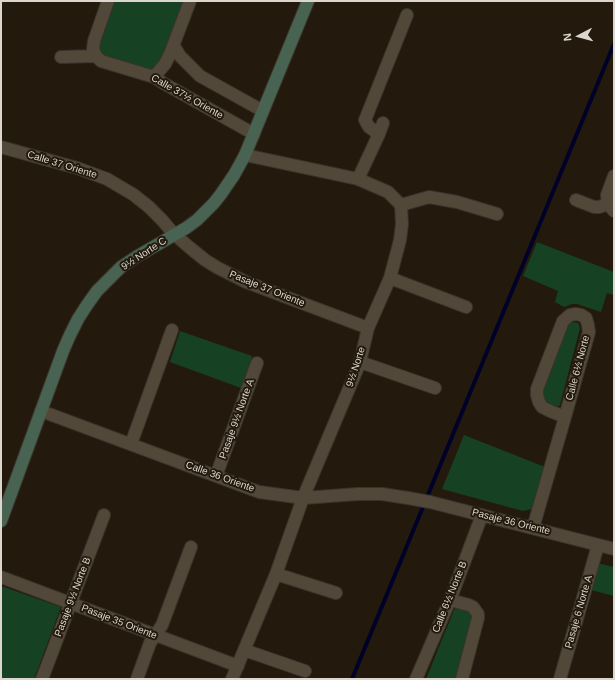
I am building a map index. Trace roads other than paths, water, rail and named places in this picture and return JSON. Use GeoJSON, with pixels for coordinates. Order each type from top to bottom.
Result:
{"type":"FeatureCollection","features":[{"type":"Feature","properties":{"kind":"street"},"geometry":{"type":"LineString","coordinates":[[61,57],[96,56],[93,49],[94,41],[108,1]]}},
{"type":"Feature","properties":{"kind":"street"},"geometry":{"type":"LineString","coordinates":[[154,77],[165,64],[174,46],[190,1]]}},
{"type":"Feature","properties":{"kind":"street","name":"9½ Norte C"},"geometry":{"type":"LineString","coordinates":[[1,521],[41,411],[70,335],[78,319],[97,291],[122,267],[150,248],[186,228],[197,220],[214,203],[228,184],[245,155],[308,1]]}},
{"type":"Feature","properties":{"kind":"street"},"geometry":{"type":"LineString","coordinates":[[358,179],[381,128],[369,127],[365,120],[407,14]]}},
{"type":"Feature","properties":{"kind":"street"},"geometry":{"type":"LineString","coordinates":[[174,46],[180,56],[200,76],[263,111]]}},
{"type":"Feature","properties":{"kind":"street","name":"Calle 37½ Oriente"},"geometry":{"type":"LineString","coordinates":[[96,56],[101,61],[154,77],[254,134]]}},
{"type":"Feature","properties":{"kind":"street","name":"Calle 37 Oriente"},"geometry":{"type":"LineString","coordinates":[[1,147],[77,168],[107,179],[149,207],[174,234]]}},
{"type":"Feature","properties":{"kind":"street"},"geometry":{"type":"LineString","coordinates":[[245,155],[358,179],[388,192],[401,206],[428,197],[457,202],[498,214]]}},
{"type":"Feature","properties":{"kind":"street"},"geometry":{"type":"LineString","coordinates":[[576,200],[594,207],[611,208],[607,195],[614,176]]}},
{"type":"Feature","properties":{"kind":"street","name":"9½ Norte"},"geometry":{"type":"LineString","coordinates":[[232,679],[276,574],[303,498],[360,362],[368,328],[390,278],[400,240],[402,224],[401,206]]}},
{"type":"Feature","properties":{"kind":"street","name":"Pasaje 37 Oriente"},"geometry":{"type":"LineString","coordinates":[[174,234],[204,260],[232,276],[368,328]]}},
{"type":"Feature","properties":{"kind":"street"},"geometry":{"type":"LineString","coordinates":[[390,278],[466,307]]}},
{"type":"Feature","properties":{"kind":"street","name":"Calle 6½ Norte"},"geometry":{"type":"LineString","coordinates":[[533,528],[565,417],[588,332],[586,318],[576,314],[570,315],[563,321],[537,389],[537,395],[542,407],[565,417]]}},
{"type":"Feature","properties":{"kind":"street"},"geometry":{"type":"LineString","coordinates":[[131,444],[172,330]]}},
{"type":"Feature","properties":{"kind":"street"},"geometry":{"type":"LineString","coordinates":[[360,362],[436,388]]}},
{"type":"Feature","properties":{"kind":"street","name":"Pasaje 9½ Norte A"},"geometry":{"type":"LineString","coordinates":[[216,476],[258,363]]}},
{"type":"Feature","properties":{"kind":"street","name":"Calle 36 Oriente"},"geometry":{"type":"LineString","coordinates":[[41,411],[259,492],[303,498],[358,494],[382,494],[408,498]]}},
{"type":"Feature","properties":{"kind":"street","name":"Pasaje 36 Oriente"},"geometry":{"type":"LineString","coordinates":[[408,498],[430,502],[614,549]]}},
{"type":"Feature","properties":{"kind":"street","name":"Pasaje 9½ Norte B"},"geometry":{"type":"LineString","coordinates":[[42,679],[104,515]]}},
{"type":"Feature","properties":{"kind":"street","name":"Calle 6½ Norte B"},"geometry":{"type":"LineString","coordinates":[[416,679],[450,600],[482,515]]}},
{"type":"Feature","properties":{"kind":"street","name":"Pasaje 6 Norte A"},"geometry":{"type":"LineString","coordinates":[[560,679],[598,545]]}},
{"type":"Feature","properties":{"kind":"street"},"geometry":{"type":"LineString","coordinates":[[137,679],[150,643],[162,626],[191,547]]}},
{"type":"Feature","properties":{"kind":"street"},"geometry":{"type":"LineString","coordinates":[[276,574],[336,593]]}},
{"type":"Feature","properties":{"kind":"street","name":"Pasaje 35 Oriente"},"geometry":{"type":"LineString","coordinates":[[1,577],[238,666]]}},
{"type":"Feature","properties":{"kind":"street"},"geometry":{"type":"LineString","coordinates":[[450,600],[473,607],[478,614],[462,679]]}},
{"type":"Feature","properties":{"kind":"street"},"geometry":{"type":"LineString","coordinates":[[244,650],[305,671]]}},
{"type":"Feature","properties":{"kind":"waterway"},"geometry":{"type":"LineString","coordinates":[[352,679],[614,44]]}}]}
